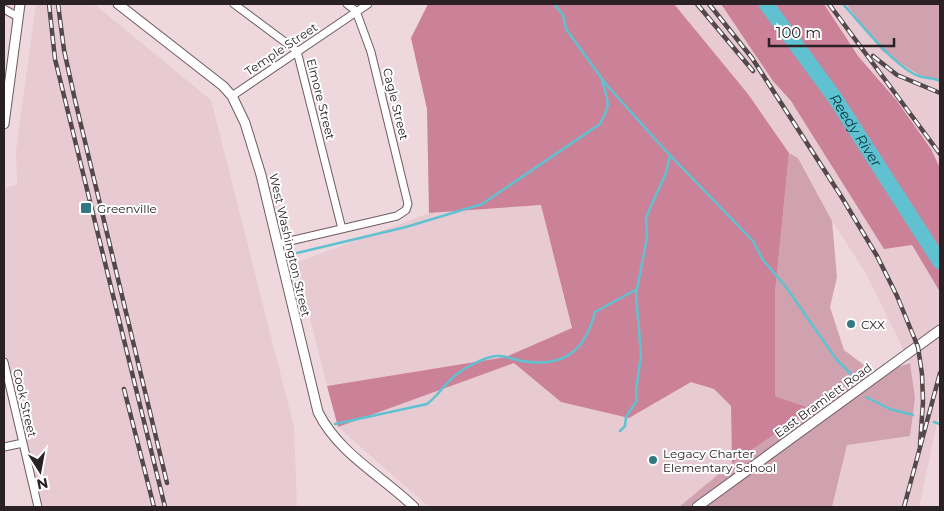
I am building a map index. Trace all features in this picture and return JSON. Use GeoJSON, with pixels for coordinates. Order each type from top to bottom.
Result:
{"type":"FeatureCollection","features":[{"type":"Feature","properties":{"kind":"street"},"geometry":{"type":"LineString","coordinates":[[4,119],[20,4]]}},
{"type":"Feature","properties":{"kind":"street","name":"West Washington Street"},"geometry":{"type":"LineString","coordinates":[[118,4],[211,75],[232,96],[252,144],[311,390],[327,431],[414,507]]}},
{"type":"Feature","properties":{"kind":"street","name":"Elmore Street"},"geometry":{"type":"LineString","coordinates":[[234,4],[297,51],[342,229]]}},
{"type":"Feature","properties":{"kind":"street"},"geometry":{"type":"LineString","coordinates":[[347,4],[356,11]]}},
{"type":"Feature","properties":{"kind":"street","name":"Temple Street"},"geometry":{"type":"LineString","coordinates":[[232,96],[368,4]]}},
{"type":"Feature","properties":{"kind":"street"},"geometry":{"type":"LineString","coordinates":[[4,9],[18,17]]}},
{"type":"Feature","properties":{"kind":"street","name":"Cagle Street"},"geometry":{"type":"LineString","coordinates":[[342,229],[396,216],[402,213],[408,204],[371,52],[356,11]]}},
{"type":"Feature","properties":{"kind":"street"},"geometry":{"type":"LineString","coordinates":[[276,244],[342,229]]}},
{"type":"Feature","properties":{"kind":"street","name":"East Bramlett Road"},"geometry":{"type":"LineString","coordinates":[[697,507],[940,330]]}},
{"type":"Feature","properties":{"kind":"street","name":"Cook Street"},"geometry":{"type":"LineString","coordinates":[[4,362],[38,507]]}},
{"type":"Feature","properties":{"kind":"street"},"geometry":{"type":"LineString","coordinates":[[4,447],[23,442]]}},
{"type":"Feature","properties":{"kind":"shaded area"},"geometry":{"type":"Polygon","coordinates":[[[36,4],[94,4],[211,100],[294,427],[297,507],[42,507],[4,354],[4,188],[17,185],[16,151],[36,4]]]}},
{"type":"Feature","properties":{"kind":"shaded area"},"geometry":{"type":"Polygon","coordinates":[[[428,4],[674,4],[748,94],[789,153],[775,294],[775,396],[812,409],[732,463],[731,406],[714,389],[691,382],[629,418],[561,402],[514,363],[338,427],[327,386],[506,357],[572,328],[541,205],[429,213],[427,109],[411,38],[428,4]]]}},
{"type":"Feature","properties":{"kind":"shaded area"},"geometry":{"type":"Polygon","coordinates":[[[674,4],[721,4],[773,81],[912,245],[940,292],[940,409],[919,507],[832,507],[847,445],[915,398],[910,363],[865,272],[832,221],[798,158],[789,153],[748,94],[674,4]]]}},
{"type":"Feature","properties":{"kind":"shaded area"},"geometry":{"type":"Polygon","coordinates":[[[721,4],[824,4],[858,56],[897,101],[931,149],[940,168],[940,292],[912,245],[884,249],[791,101],[773,81],[721,4]]]}},
{"type":"Feature","properties":{"kind":"shaded area"},"geometry":{"type":"Polygon","coordinates":[[[824,4],[846,4],[882,51],[919,75],[940,80],[940,168],[931,149],[897,101],[858,56],[824,4]]]}},
{"type":"Feature","properties":{"kind":"shaded area"},"geometry":{"type":"Polygon","coordinates":[[[846,4],[940,4],[940,80],[919,75],[882,51],[846,4]]]}},
{"type":"Feature","properties":{"kind":"shaded area"},"geometry":{"type":"Polygon","coordinates":[[[789,153],[798,158],[832,221],[837,277],[830,307],[844,350],[876,374],[910,363],[915,398],[910,436],[847,445],[832,507],[679,507],[732,463],[811,409],[775,396],[775,294],[789,153]]]}},
{"type":"Feature","properties":{"kind":"shaded area"},"geometry":{"type":"Polygon","coordinates":[[[541,205],[572,328],[507,357],[327,386],[296,263],[429,213],[541,205]]]}},
{"type":"Feature","properties":{"kind":"shaded area"},"geometry":{"type":"Polygon","coordinates":[[[514,363],[561,402],[629,418],[691,381],[714,389],[731,406],[732,463],[679,507],[429,507],[338,427],[514,363]]]}},
{"type":"Feature","properties":{"kind":"waterway"},"geometry":{"type":"LineString","coordinates":[[554,4],[563,15],[566,29],[605,83],[664,149],[753,241],[763,260],[786,287],[836,359],[852,375]]}},
{"type":"Feature","properties":{"kind":"waterway","name":"Reedy River"},"geometry":{"type":"LineString","coordinates":[[766,4],[835,98],[940,262]]}},
{"type":"Feature","properties":{"kind":"waterway"},"geometry":{"type":"LineString","coordinates":[[843,4],[877,42],[905,68],[917,76],[940,81]]}},
{"type":"Feature","properties":{"kind":"waterway"},"geometry":{"type":"LineString","coordinates":[[297,253],[406,227],[482,204],[600,124],[608,103],[602,81]]}},
{"type":"Feature","properties":{"kind":"waterway"},"geometry":{"type":"LineString","coordinates":[[620,431],[625,426],[626,417],[637,400],[636,391],[641,354],[636,294],[647,238],[646,217],[666,173],[670,156]]}},
{"type":"Feature","properties":{"kind":"waterway"},"geometry":{"type":"LineString","coordinates":[[335,424],[427,404],[457,374],[487,358],[499,356],[537,363],[561,359],[579,346],[591,326],[595,312],[637,289]]}},
{"type":"Feature","properties":{"kind":"waterway"},"geometry":{"type":"LineString","coordinates":[[866,397],[890,409],[913,415]]}},
{"type":"Feature","properties":{"kind":"waterway"},"geometry":{"type":"LineString","coordinates":[[934,422],[940,424]]}},
{"type":"Feature","properties":{"kind":"railway"},"geometry":{"type":"LineString","coordinates":[[49,4],[55,59],[165,507]]}},
{"type":"Feature","properties":{"kind":"railway"},"geometry":{"type":"LineString","coordinates":[[58,4],[64,50],[75,100],[167,483]]}},
{"type":"Feature","properties":{"kind":"railway"},"geometry":{"type":"LineString","coordinates":[[697,4],[753,71]]}},
{"type":"Feature","properties":{"kind":"railway"},"geometry":{"type":"LineString","coordinates":[[709,4],[752,58],[841,196],[877,256],[897,296],[918,347],[922,374],[923,402],[920,445]]}},
{"type":"Feature","properties":{"kind":"railway"},"geometry":{"type":"LineString","coordinates":[[829,4],[940,154]]}},
{"type":"Feature","properties":{"kind":"railway"},"geometry":{"type":"LineString","coordinates":[[873,56],[897,75],[940,93]]}},
{"type":"Feature","properties":{"kind":"railway"},"geometry":{"type":"LineString","coordinates":[[904,507],[940,373]]}},
{"type":"Feature","properties":{"kind":"railway"},"geometry":{"type":"LineString","coordinates":[[124,389],[154,507]]}},
{"type":"Feature","properties":{"kind":"place","name":"Greenville"},"geometry":{"type":"Point","coordinates":[86,208]}},
{"type":"Feature","properties":{"kind":"place","name":"CXX"},"geometry":{"type":"Point","coordinates":[851,324]}},
{"type":"Feature","properties":{"kind":"place","name":"Legacy Charter Elementary School"},"geometry":{"type":"Point","coordinates":[653,460]}}]}
